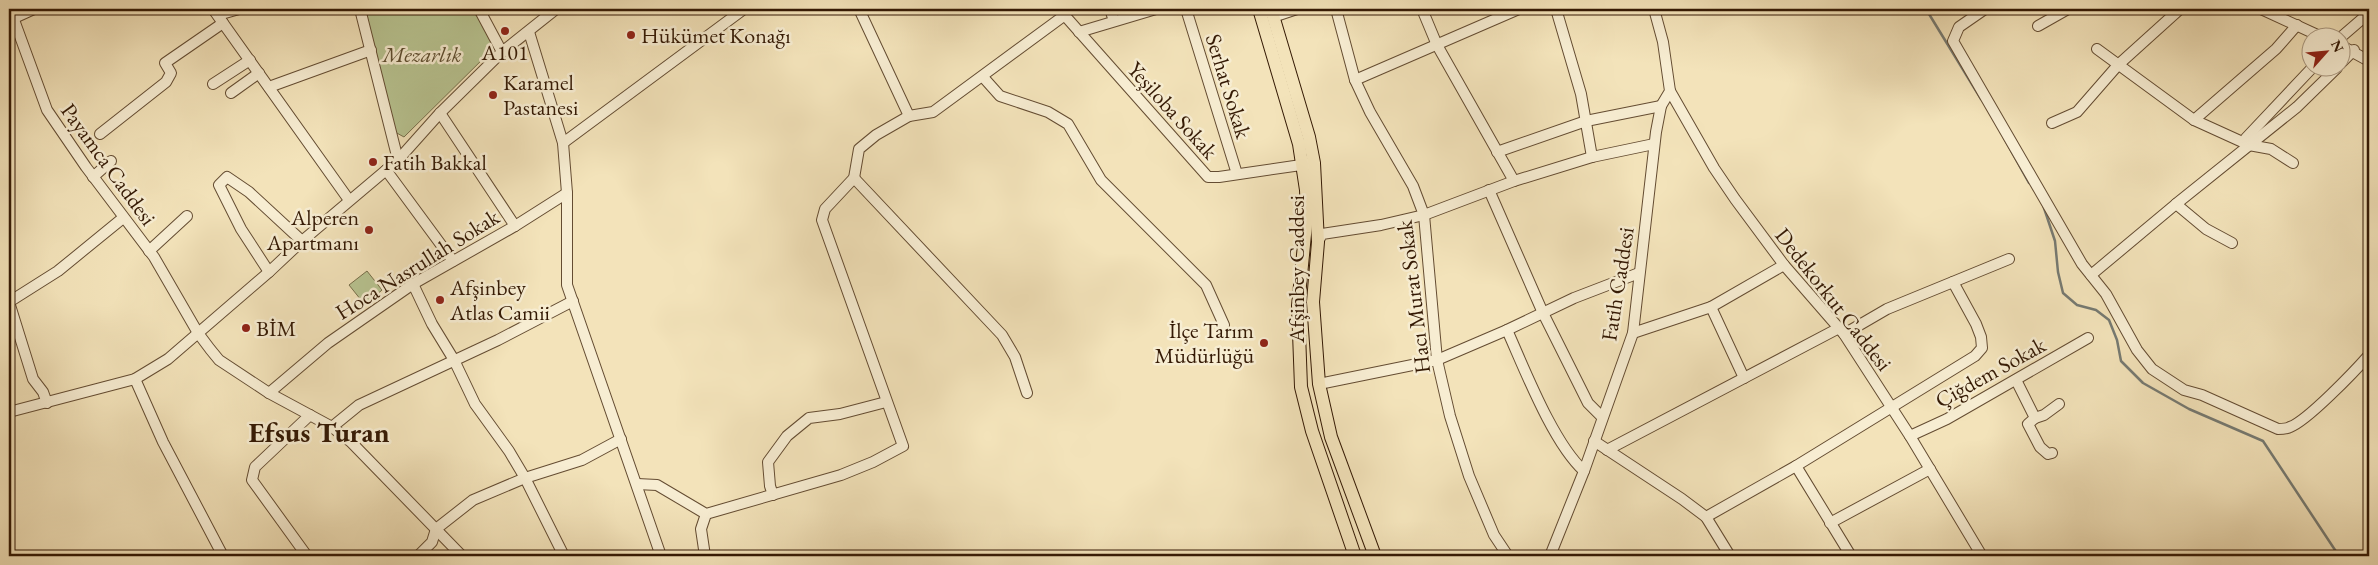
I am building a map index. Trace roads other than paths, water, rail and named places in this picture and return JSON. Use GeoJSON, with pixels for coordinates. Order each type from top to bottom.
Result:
{"type":"FeatureCollection","features":[{"type":"Feature","properties":{"kind":"main road","name":"Afşinbey Caddesi"},"geometry":{"type":"LineString","coordinates":[[1259,9],[1299,144],[1308,164],[1318,242],[1313,302],[1319,384],[1331,437],[1375,556]]}},
{"type":"Feature","properties":{"kind":"main road","name":"Afşinbey Caddesi"},"geometry":{"type":"LineString","coordinates":[[1272,13],[1309,137],[1307,214],[1298,306],[1301,387],[1312,431],[1355,556]]}},
{"type":"Feature","properties":{"kind":"street"},"geometry":{"type":"LineString","coordinates":[[11,14],[34,9]]}},
{"type":"Feature","properties":{"kind":"street"},"geometry":{"type":"LineString","coordinates":[[100,134],[166,82],[171,72],[165,63],[218,16],[239,9]]}},
{"type":"Feature","properties":{"kind":"street"},"geometry":{"type":"LineString","coordinates":[[360,9],[398,160]]}},
{"type":"Feature","properties":{"kind":"street"},"geometry":{"type":"LineString","coordinates":[[479,9],[502,52]]}},
{"type":"Feature","properties":{"kind":"street"},"geometry":{"type":"LineString","coordinates":[[9,412],[135,379],[168,359],[270,272],[348,200],[398,160],[440,113],[502,52],[556,9]]}},
{"type":"Feature","properties":{"kind":"street"},"geometry":{"type":"LineString","coordinates":[[563,143],[744,9]]}},
{"type":"Feature","properties":{"kind":"street"},"geometry":{"type":"LineString","coordinates":[[859,9],[909,116]]}},
{"type":"Feature","properties":{"kind":"street"},"geometry":{"type":"LineString","coordinates":[[1110,9],[1114,21]]}},
{"type":"Feature","properties":{"kind":"street"},"geometry":{"type":"LineString","coordinates":[[1079,32],[1156,9]]}},
{"type":"Feature","properties":{"kind":"street","name":"Serhat Sokak"},"geometry":{"type":"LineString","coordinates":[[1186,9],[1237,174]]}},
{"type":"Feature","properties":{"kind":"street"},"geometry":{"type":"LineString","coordinates":[[1272,13],[1297,9]]}},
{"type":"Feature","properties":{"kind":"street","name":"Hacı Murat Sokak"},"geometry":{"type":"LineString","coordinates":[[1336,9],[1355,80],[1370,112],[1413,186],[1424,214],[1437,360],[1450,416],[1469,476],[1505,556]]}},
{"type":"Feature","properties":{"kind":"street"},"geometry":{"type":"LineString","coordinates":[[1422,9],[1437,46],[1514,181]]}},
{"type":"Feature","properties":{"kind":"street"},"geometry":{"type":"LineString","coordinates":[[1355,80],[1520,9]]}},
{"type":"Feature","properties":{"kind":"street"},"geometry":{"type":"LineString","coordinates":[[1556,9],[1572,59],[1592,158]]}},
{"type":"Feature","properties":{"kind":"street"},"geometry":{"type":"LineString","coordinates":[[1654,9],[1665,56],[1670,92]]}},
{"type":"Feature","properties":{"kind":"street"},"geometry":{"type":"LineString","coordinates":[[1985,9],[1959,27],[1953,41],[2082,264],[2106,294],[2137,350],[2152,369],[2184,390],[2202,395],[2278,429],[2290,428],[2305,416],[2356,371],[2369,355]]}},
{"type":"Feature","properties":{"kind":"street"},"geometry":{"type":"LineString","coordinates":[[2038,26],[2068,9]]}},
{"type":"Feature","properties":{"kind":"street"},"geometry":{"type":"LineString","coordinates":[[2052,123],[2077,112],[2118,66],[2180,9]]}},
{"type":"Feature","properties":{"kind":"street"},"geometry":{"type":"LineString","coordinates":[[2261,9],[2303,28]]}},
{"type":"Feature","properties":{"kind":"street"},"geometry":{"type":"LineString","coordinates":[[637,484],[657,486],[706,514],[841,475],[873,462],[903,446],[822,220],[825,209],[854,178],[859,149],[876,135],[909,116],[933,112],[983,77],[1062,12]]}},
{"type":"Feature","properties":{"kind":"street","name":"Yeşiloba Sokak"},"geometry":{"type":"LineString","coordinates":[[1062,12],[1208,177],[1308,164]]}},
{"type":"Feature","properties":{"kind":"street"},"geometry":{"type":"LineString","coordinates":[[2350,29],[2369,13]]}},
{"type":"Feature","properties":{"kind":"street","name":"Payamca Caddesi"},"geometry":{"type":"LineString","coordinates":[[11,14],[46,110],[93,177],[149,251],[198,332],[219,360],[269,393],[332,427],[366,456],[462,556]]}},
{"type":"Feature","properties":{"kind":"street"},"geometry":{"type":"LineString","coordinates":[[218,16],[348,200]]}},
{"type":"Feature","properties":{"kind":"street"},"geometry":{"type":"LineString","coordinates":[[2194,120],[2276,49],[2297,25]]}},
{"type":"Feature","properties":{"kind":"street"},"geometry":{"type":"LineString","coordinates":[[529,32],[563,143],[567,193],[566,285],[661,556]]}},
{"type":"Feature","properties":{"kind":"street"},"geometry":{"type":"LineString","coordinates":[[2097,48],[2118,66],[2194,120],[2249,146],[2271,149],[2293,163]]}},
{"type":"Feature","properties":{"kind":"street"},"geometry":{"type":"LineString","coordinates":[[2350,49],[2369,61]]}},
{"type":"Feature","properties":{"kind":"street"},"geometry":{"type":"LineString","coordinates":[[269,87],[371,50]]}},
{"type":"Feature","properties":{"kind":"street"},"geometry":{"type":"LineString","coordinates":[[2350,54],[2354,50]]}},
{"type":"Feature","properties":{"kind":"street"},"geometry":{"type":"LineString","coordinates":[[213,84],[250,60]]}},
{"type":"Feature","properties":{"kind":"street"},"geometry":{"type":"LineString","coordinates":[[231,93],[259,73]]}},
{"type":"Feature","properties":{"kind":"street"},"geometry":{"type":"LineString","coordinates":[[983,77],[1000,96],[1048,112],[1068,124],[1101,180],[1206,285],[1224,325]]}},
{"type":"Feature","properties":{"kind":"street"},"geometry":{"type":"LineString","coordinates":[[2249,146],[2246,138],[2303,78]]}},
{"type":"Feature","properties":{"kind":"street"},"geometry":{"type":"LineString","coordinates":[[2091,275],[2176,204],[2297,108],[2327,78]]}},
{"type":"Feature","properties":{"kind":"street","name":"Fatih Caddesi"},"geometry":{"type":"LineString","coordinates":[[1550,556],[1584,471],[1633,333],[1654,144],[1661,106],[1670,92]]}},
{"type":"Feature","properties":{"kind":"street","name":"Dedekorkut Caddesi"},"geometry":{"type":"LineString","coordinates":[[1670,92],[1714,168],[1784,266],[1841,331],[1910,436],[1982,556]]}},
{"type":"Feature","properties":{"kind":"street"},"geometry":{"type":"LineString","coordinates":[[1497,152],[1586,122],[1661,106]]}},
{"type":"Feature","properties":{"kind":"street"},"geometry":{"type":"LineString","coordinates":[[440,113],[515,226]]}},
{"type":"Feature","properties":{"kind":"street"},"geometry":{"type":"LineString","coordinates":[[1318,242],[1322,234],[1381,225],[1424,214],[1514,181],[1592,158],[1654,144]]}},
{"type":"Feature","properties":{"kind":"street"},"geometry":{"type":"LineString","coordinates":[[93,177],[111,161]]}},
{"type":"Feature","properties":{"kind":"street"},"geometry":{"type":"LineString","coordinates":[[386,170],[453,261]]}},
{"type":"Feature","properties":{"kind":"street"},"geometry":{"type":"LineString","coordinates":[[270,272],[241,229],[219,185],[222,181],[227,178],[249,192],[302,241]]}},
{"type":"Feature","properties":{"kind":"street"},"geometry":{"type":"LineString","coordinates":[[854,178],[1002,336],[1014,357],[1027,393]]}},
{"type":"Feature","properties":{"kind":"street"},"geometry":{"type":"LineString","coordinates":[[1489,190],[1543,312],[1588,403],[1602,417]]}},
{"type":"Feature","properties":{"kind":"street","name":"Hoca Nasrullah Sokak"},"geometry":{"type":"LineString","coordinates":[[269,393],[328,343],[413,284],[515,226],[567,193]]}},
{"type":"Feature","properties":{"kind":"street"},"geometry":{"type":"LineString","coordinates":[[2176,204],[2206,229],[2232,243]]}},
{"type":"Feature","properties":{"kind":"street"},"geometry":{"type":"LineString","coordinates":[[149,251],[187,216]]}},
{"type":"Feature","properties":{"kind":"street"},"geometry":{"type":"LineString","coordinates":[[47,403],[43,392],[33,379],[9,302],[58,271],[123,218]]}},
{"type":"Feature","properties":{"kind":"street"},"geometry":{"type":"LineString","coordinates":[[1607,450],[1744,378],[1887,308],[2009,259]]}},
{"type":"Feature","properties":{"kind":"street"},"geometry":{"type":"LineString","coordinates":[[1633,333],[1712,307],[1784,266]]}},
{"type":"Feature","properties":{"kind":"street"},"geometry":{"type":"LineString","coordinates":[[1319,384],[1437,360],[1574,298],[1640,273]]}},
{"type":"Feature","properties":{"kind":"street"},"geometry":{"type":"LineString","coordinates":[[1706,517],[1796,466],[1975,356],[1982,348],[1981,337],[1953,282]]}},
{"type":"Feature","properties":{"kind":"street"},"geometry":{"type":"LineString","coordinates":[[413,284],[432,324],[454,360],[475,404],[509,451],[525,478],[564,556]]}},
{"type":"Feature","properties":{"kind":"street"},"geometry":{"type":"LineString","coordinates":[[332,427],[359,405],[573,302]]}},
{"type":"Feature","properties":{"kind":"street"},"geometry":{"type":"LineString","coordinates":[[1712,307],[1744,378]]}},
{"type":"Feature","properties":{"kind":"street"},"geometry":{"type":"LineString","coordinates":[[1506,330],[1554,430],[1573,461],[1584,471]]}},
{"type":"Feature","properties":{"kind":"street","name":"Çiğdem Sokak"},"geometry":{"type":"LineString","coordinates":[[1910,436],[1948,419],[2088,338]]}},
{"type":"Feature","properties":{"kind":"street"},"geometry":{"type":"LineString","coordinates":[[135,379],[163,442],[222,556]]}},
{"type":"Feature","properties":{"kind":"street"},"geometry":{"type":"LineString","coordinates":[[2016,380],[2034,418]]}},
{"type":"Feature","properties":{"kind":"street"},"geometry":{"type":"LineString","coordinates":[[773,495],[770,486],[768,462],[787,436],[809,418],[840,414],[886,402]]}},
{"type":"Feature","properties":{"kind":"street"},"geometry":{"type":"LineString","coordinates":[[2052,452],[2048,454],[2040,447],[2028,424],[2034,418],[2044,415],[2059,404]]}},
{"type":"Feature","properties":{"kind":"street"},"geometry":{"type":"LineString","coordinates":[[307,556],[252,480],[255,466],[310,415]]}},
{"type":"Feature","properties":{"kind":"street"},"geometry":{"type":"LineString","coordinates":[[418,556],[432,542],[436,530],[473,500],[525,478],[582,460],[621,439]]}},
{"type":"Feature","properties":{"kind":"street"},"geometry":{"type":"LineString","coordinates":[[1594,441],[1706,517],[1730,556]]}},
{"type":"Feature","properties":{"kind":"street"},"geometry":{"type":"LineString","coordinates":[[1796,466],[1851,556]]}},
{"type":"Feature","properties":{"kind":"street"},"geometry":{"type":"LineString","coordinates":[[1830,523],[1930,469]]}},
{"type":"Feature","properties":{"kind":"street"},"geometry":{"type":"LineString","coordinates":[[705,556],[701,530],[706,514]]}},
{"type":"Feature","properties":{"kind":"waterway"},"geometry":{"type":"LineString","coordinates":[[1929,9],[1929,14],[1981,99]]}},
{"type":"Feature","properties":{"kind":"waterway"},"geometry":{"type":"LineString","coordinates":[[2004,138],[2029,183]]}},
{"type":"Feature","properties":{"kind":"waterway"},"geometry":{"type":"LineString","coordinates":[[2043,205],[2055,241],[2058,272],[2063,293],[2077,305],[2096,310],[2109,320],[2117,340],[2121,361],[2143,383],[2189,409],[2263,441],[2339,556]]}},
{"type":"Feature","properties":{"kind":"place","name":"A101"},"geometry":{"type":"Point","coordinates":[505,31]}},
{"type":"Feature","properties":{"kind":"place","name":"Hükümet Konağı"},"geometry":{"type":"Point","coordinates":[631,35]}},
{"type":"Feature","properties":{"kind":"place","name":"Karamel Pastanesi"},"geometry":{"type":"Point","coordinates":[493,95]}},
{"type":"Feature","properties":{"kind":"place","name":"Fatih Bakkal"},"geometry":{"type":"Point","coordinates":[373,162]}},
{"type":"Feature","properties":{"kind":"place","name":"Alperen Apartmanı"},"geometry":{"type":"Point","coordinates":[369,230]}},
{"type":"Feature","properties":{"kind":"place","name":"Afşinbey Atlas Camii"},"geometry":{"type":"Point","coordinates":[440,300]}},
{"type":"Feature","properties":{"kind":"place","name":"BİM"},"geometry":{"type":"Point","coordinates":[246,328]}},
{"type":"Feature","properties":{"kind":"place","name":"İlçe Tarım Müdürlüğü"},"geometry":{"type":"Point","coordinates":[1264,343]}},
{"type":"Feature","properties":{"kind":"district","name":"Efsus Turan"},"geometry":{"type":"Point","coordinates":[319,432]}},
{"type":"Feature","properties":{"kind":"park label","name":"Mezarlık"},"geometry":{"type":"Point","coordinates":[422,54]}}]}
